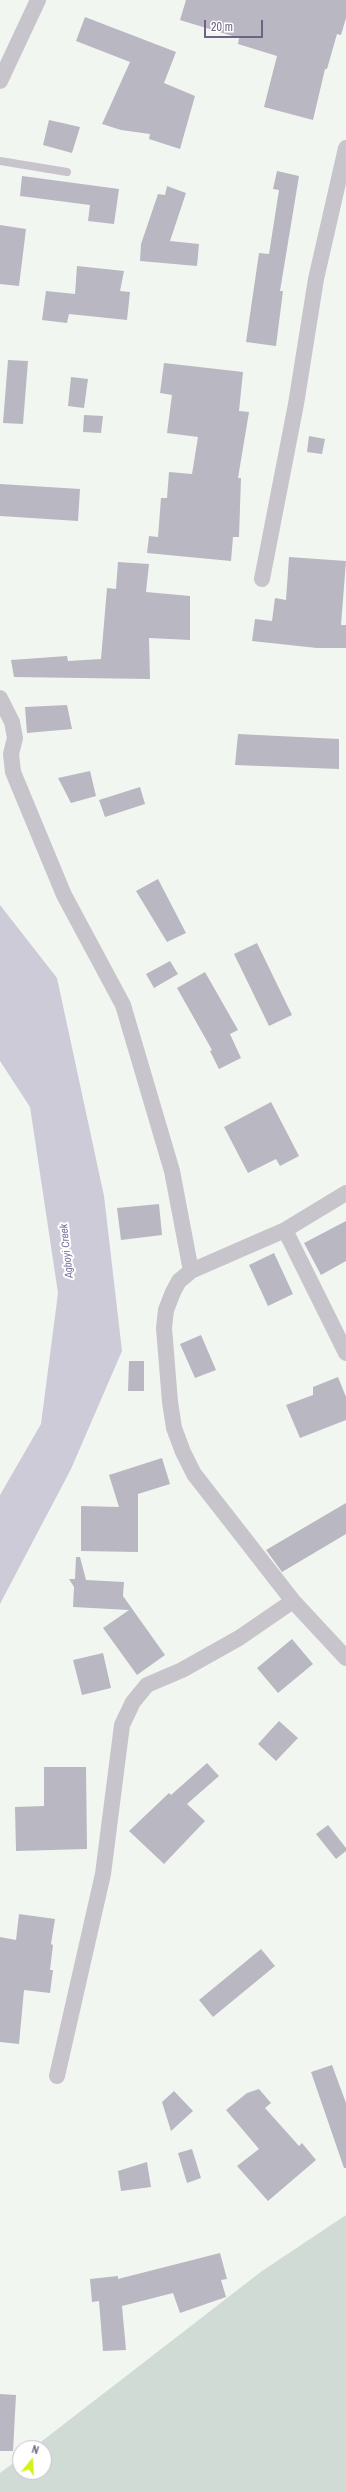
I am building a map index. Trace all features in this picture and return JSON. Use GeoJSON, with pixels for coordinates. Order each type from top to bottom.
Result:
{"type":"FeatureCollection","features":[{"type":"Feature","properties":{"kind":"street"},"geometry":{"type":"LineString","coordinates":[[0,81],[38,0]]}},
{"type":"Feature","properties":{"kind":"street"},"geometry":{"type":"LineString","coordinates":[[262,579],[296,404],[316,279],[346,148]]}},
{"type":"Feature","properties":{"kind":"street"},"geometry":{"type":"LineString","coordinates":[[0,698],[12,722],[15,738],[11,754],[13,772],[32,820],[64,895],[123,1005],[172,1171],[191,1271]]}},
{"type":"Feature","properties":{"kind":"street"},"geometry":{"type":"LineString","coordinates":[[346,1193],[285,1230],[191,1271],[179,1281],[166,1310],[164,1328],[174,1428],[183,1452],[194,1474],[293,1601],[346,1658]]}},
{"type":"Feature","properties":{"kind":"street"},"geometry":{"type":"LineString","coordinates":[[285,1230],[346,1353]]}},
{"type":"Feature","properties":{"kind":"street"},"geometry":{"type":"LineString","coordinates":[[57,2076],[102,1874],[122,1724],[132,1702],[147,1685],[182,1670],[239,1638],[293,1601]]}},
{"type":"Feature","properties":{"kind":"lane"},"geometry":{"type":"LineString","coordinates":[[0,161],[67,172]]}},
{"type":"Feature","properties":{"kind":"shaded area"},"geometry":{"type":"Polygon","coordinates":[[[346,2215],[346,2492],[0,2492],[0,2473],[12,2464],[12,2480],[52,2480],[52,2440],[43,2440],[262,2271],[346,2215]]]}},
{"type":"Feature","properties":{"kind":"water","name":"Agboyi Creek"},"geometry":{"type":"Polygon","coordinates":[[[0,905],[57,978],[104,1196],[122,1351],[71,1469],[0,1604],[0,1495],[41,1424],[58,1293],[30,1107],[0,1061],[0,905]]]}},
{"type":"Feature","properties":{"kind":"building"},"geometry":{"type":"Polygon","coordinates":[[[186,0],[346,0],[346,18],[341,35],[337,34],[327,69],[325,69],[313,120],[264,107],[277,56],[238,44],[239,38],[180,20],[186,0]]]}},
{"type":"Feature","properties":{"kind":"building"},"geometry":{"type":"Polygon","coordinates":[[[85,17],[176,52],[164,83],[195,96],[180,149],[149,139],[150,134],[121,130],[102,124],[130,62],[76,41],[85,17]]]}},
{"type":"Feature","properties":{"kind":"building"},"geometry":{"type":"Polygon","coordinates":[[[49,120],[80,127],[72,153],[43,145],[49,120]]]}},
{"type":"Feature","properties":{"kind":"building"},"geometry":{"type":"Polygon","coordinates":[[[277,171],[299,176],[280,291],[283,291],[276,346],[246,342],[259,253],[269,254],[279,190],[273,189],[277,171]]]}},
{"type":"Feature","properties":{"kind":"building"},"geometry":{"type":"Polygon","coordinates":[[[22,176],[119,189],[114,224],[88,221],[90,205],[20,196],[22,176]]]}},
{"type":"Feature","properties":{"kind":"building"},"geometry":{"type":"Polygon","coordinates":[[[167,186],[186,193],[170,241],[199,244],[197,266],[140,261],[141,244],[158,194],[165,195],[167,186]]]}},
{"type":"Feature","properties":{"kind":"building"},"geometry":{"type":"Polygon","coordinates":[[[0,225],[26,229],[19,286],[0,284],[0,225]]]}},
{"type":"Feature","properties":{"kind":"building"},"geometry":{"type":"Polygon","coordinates":[[[77,266],[124,271],[120,291],[130,292],[127,320],[69,314],[67,323],[42,320],[46,291],[75,294],[77,266]]]}},
{"type":"Feature","properties":{"kind":"building"},"geometry":{"type":"Polygon","coordinates":[[[8,360],[28,361],[23,424],[3,423],[8,360]]]}},
{"type":"Feature","properties":{"kind":"building"},"geometry":{"type":"Polygon","coordinates":[[[164,363],[243,372],[239,411],[249,412],[238,478],[241,478],[239,537],[233,537],[231,561],[147,553],[149,536],[158,537],[161,498],[167,498],[169,472],[192,474],[198,437],[167,433],[172,395],[160,393],[164,363]]]}},
{"type":"Feature","properties":{"kind":"building"},"geometry":{"type":"Polygon","coordinates":[[[71,377],[88,379],[84,408],[68,406],[71,377]]]}},
{"type":"Feature","properties":{"kind":"building"},"geometry":{"type":"Polygon","coordinates":[[[84,415],[103,416],[101,433],[83,432],[84,415]]]}},
{"type":"Feature","properties":{"kind":"building"},"geometry":{"type":"Polygon","coordinates":[[[309,436],[325,439],[322,454],[307,452],[309,436]]]}},
{"type":"Feature","properties":{"kind":"building"},"geometry":{"type":"Polygon","coordinates":[[[0,484],[80,489],[78,521],[0,516],[0,484]]]}},
{"type":"Feature","properties":{"kind":"building"},"geometry":{"type":"Polygon","coordinates":[[[289,557],[346,561],[341,625],[346,625],[346,648],[317,648],[252,641],[255,619],[272,621],[275,598],[286,600],[289,557]]]}},
{"type":"Feature","properties":{"kind":"building"},"geometry":{"type":"Polygon","coordinates":[[[118,562],[149,564],[146,592],[190,596],[190,640],[149,638],[150,679],[14,677],[11,660],[67,656],[68,661],[101,659],[107,588],[116,589],[118,562]]]}},
{"type":"Feature","properties":{"kind":"building"},"geometry":{"type":"Polygon","coordinates":[[[67,705],[72,729],[27,733],[25,707],[67,705]]]}},
{"type":"Feature","properties":{"kind":"building"},"geometry":{"type":"Polygon","coordinates":[[[238,734],[339,739],[339,769],[235,765],[238,734]]]}},
{"type":"Feature","properties":{"kind":"building"},"geometry":{"type":"Polygon","coordinates":[[[90,771],[96,796],[71,803],[58,778],[90,771]]]}},
{"type":"Feature","properties":{"kind":"building"},"geometry":{"type":"Polygon","coordinates":[[[140,787],[145,804],[105,817],[99,800],[140,787]]]}},
{"type":"Feature","properties":{"kind":"building"},"geometry":{"type":"Polygon","coordinates":[[[158,879],[186,933],[167,942],[136,891],[158,879]]]}},
{"type":"Feature","properties":{"kind":"building"},"geometry":{"type":"Polygon","coordinates":[[[257,943],[292,1015],[269,1026],[234,954],[257,943]]]}},
{"type":"Feature","properties":{"kind":"building"},"geometry":{"type":"Polygon","coordinates":[[[170,961],[178,974],[154,988],[146,974],[170,961]]]}},
{"type":"Feature","properties":{"kind":"building"},"geometry":{"type":"Polygon","coordinates":[[[205,972],[238,1030],[230,1034],[241,1058],[219,1069],[210,1051],[212,1050],[177,988],[205,972]]]}},
{"type":"Feature","properties":{"kind":"building"},"geometry":{"type":"Polygon","coordinates":[[[271,1102],[299,1156],[280,1166],[276,1159],[248,1173],[224,1127],[271,1102]]]}},
{"type":"Feature","properties":{"kind":"building"},"geometry":{"type":"Polygon","coordinates":[[[159,1204],[162,1235],[121,1240],[117,1208],[159,1204]]]}},
{"type":"Feature","properties":{"kind":"building"},"geometry":{"type":"Polygon","coordinates":[[[346,1221],[346,1261],[321,1275],[304,1243],[346,1221]]]}},
{"type":"Feature","properties":{"kind":"building"},"geometry":{"type":"Polygon","coordinates":[[[274,1253],[293,1294],[268,1306],[249,1265],[274,1253]]]}},
{"type":"Feature","properties":{"kind":"building"},"geometry":{"type":"Polygon","coordinates":[[[201,1335],[216,1370],[195,1378],[180,1344],[201,1335]]]}},
{"type":"Feature","properties":{"kind":"building"},"geometry":{"type":"Polygon","coordinates":[[[129,1361],[144,1361],[144,1391],[128,1391],[129,1361]]]}},
{"type":"Feature","properties":{"kind":"building"},"geometry":{"type":"Polygon","coordinates":[[[338,1377],[346,1397],[346,1420],[300,1438],[286,1405],[313,1395],[313,1387],[338,1377]]]}},
{"type":"Feature","properties":{"kind":"building"},"geometry":{"type":"Polygon","coordinates":[[[162,1458],[170,1484],[138,1494],[138,1552],[81,1551],[81,1506],[119,1507],[109,1475],[162,1458]]]}},
{"type":"Feature","properties":{"kind":"building"},"geometry":{"type":"Polygon","coordinates":[[[346,1503],[346,1534],[282,1572],[266,1550],[346,1503]]]}},
{"type":"Feature","properties":{"kind":"building"},"geometry":{"type":"Polygon","coordinates":[[[76,1557],[80,1557],[86,1580],[124,1582],[123,1596],[165,1655],[137,1675],[103,1628],[129,1610],[73,1607],[74,1587],[69,1579],[75,1579],[76,1557]]]}},
{"type":"Feature","properties":{"kind":"building"},"geometry":{"type":"Polygon","coordinates":[[[292,1639],[313,1664],[278,1693],[257,1668],[292,1639]]]}},
{"type":"Feature","properties":{"kind":"building"},"geometry":{"type":"Polygon","coordinates":[[[103,1653],[111,1688],[82,1695],[73,1660],[103,1653]]]}},
{"type":"Feature","properties":{"kind":"building"},"geometry":{"type":"Polygon","coordinates":[[[279,1721],[298,1738],[276,1761],[258,1744],[279,1721]]]}},
{"type":"Feature","properties":{"kind":"building"},"geometry":{"type":"Polygon","coordinates":[[[207,1763],[219,1776],[187,1804],[205,1821],[164,1864],[129,1831],[169,1793],[171,1795],[207,1763]]]}},
{"type":"Feature","properties":{"kind":"building"},"geometry":{"type":"Polygon","coordinates":[[[44,1767],[86,1767],[87,1849],[16,1851],[15,1807],[44,1806],[44,1767]]]}},
{"type":"Feature","properties":{"kind":"building"},"geometry":{"type":"Polygon","coordinates":[[[328,1825],[346,1848],[346,1851],[336,1859],[316,1834],[328,1825]]]}},
{"type":"Feature","properties":{"kind":"building"},"geometry":{"type":"Polygon","coordinates":[[[19,1914],[55,1919],[51,1944],[53,1945],[50,1970],[53,1970],[50,1993],[24,1990],[19,2044],[0,2042],[0,1937],[16,1940],[19,1914]]]}},
{"type":"Feature","properties":{"kind":"building"},"geometry":{"type":"Polygon","coordinates":[[[261,1949],[275,1966],[213,2017],[199,2000],[261,1949]]]}},
{"type":"Feature","properties":{"kind":"building"},"geometry":{"type":"Polygon","coordinates":[[[332,2065],[346,2103],[346,2168],[344,2168],[311,2072],[332,2065]]]}},
{"type":"Feature","properties":{"kind":"building"},"geometry":{"type":"Polygon","coordinates":[[[259,2089],[271,2103],[265,2108],[299,2146],[302,2143],[316,2160],[268,2201],[237,2166],[259,2149],[226,2110],[247,2093],[259,2089]]]}},
{"type":"Feature","properties":{"kind":"building"},"geometry":{"type":"Polygon","coordinates":[[[174,2091],[193,2111],[171,2131],[162,2102],[174,2091]]]}},
{"type":"Feature","properties":{"kind":"building"},"geometry":{"type":"Polygon","coordinates":[[[192,2149],[201,2178],[187,2183],[178,2153],[192,2149]]]}},
{"type":"Feature","properties":{"kind":"building"},"geometry":{"type":"Polygon","coordinates":[[[147,2162],[151,2187],[121,2191],[118,2171],[147,2162]]]}},
{"type":"Feature","properties":{"kind":"building"},"geometry":{"type":"Polygon","coordinates":[[[220,2253],[227,2279],[221,2280],[226,2297],[180,2313],[173,2293],[122,2306],[126,2350],[103,2351],[99,2301],[92,2302],[90,2279],[118,2276],[118,2279],[220,2253]]]}},
{"type":"Feature","properties":{"kind":"building"},"geometry":{"type":"Polygon","coordinates":[[[0,2394],[16,2395],[12,2451],[0,2451],[0,2394]]]}}]}
